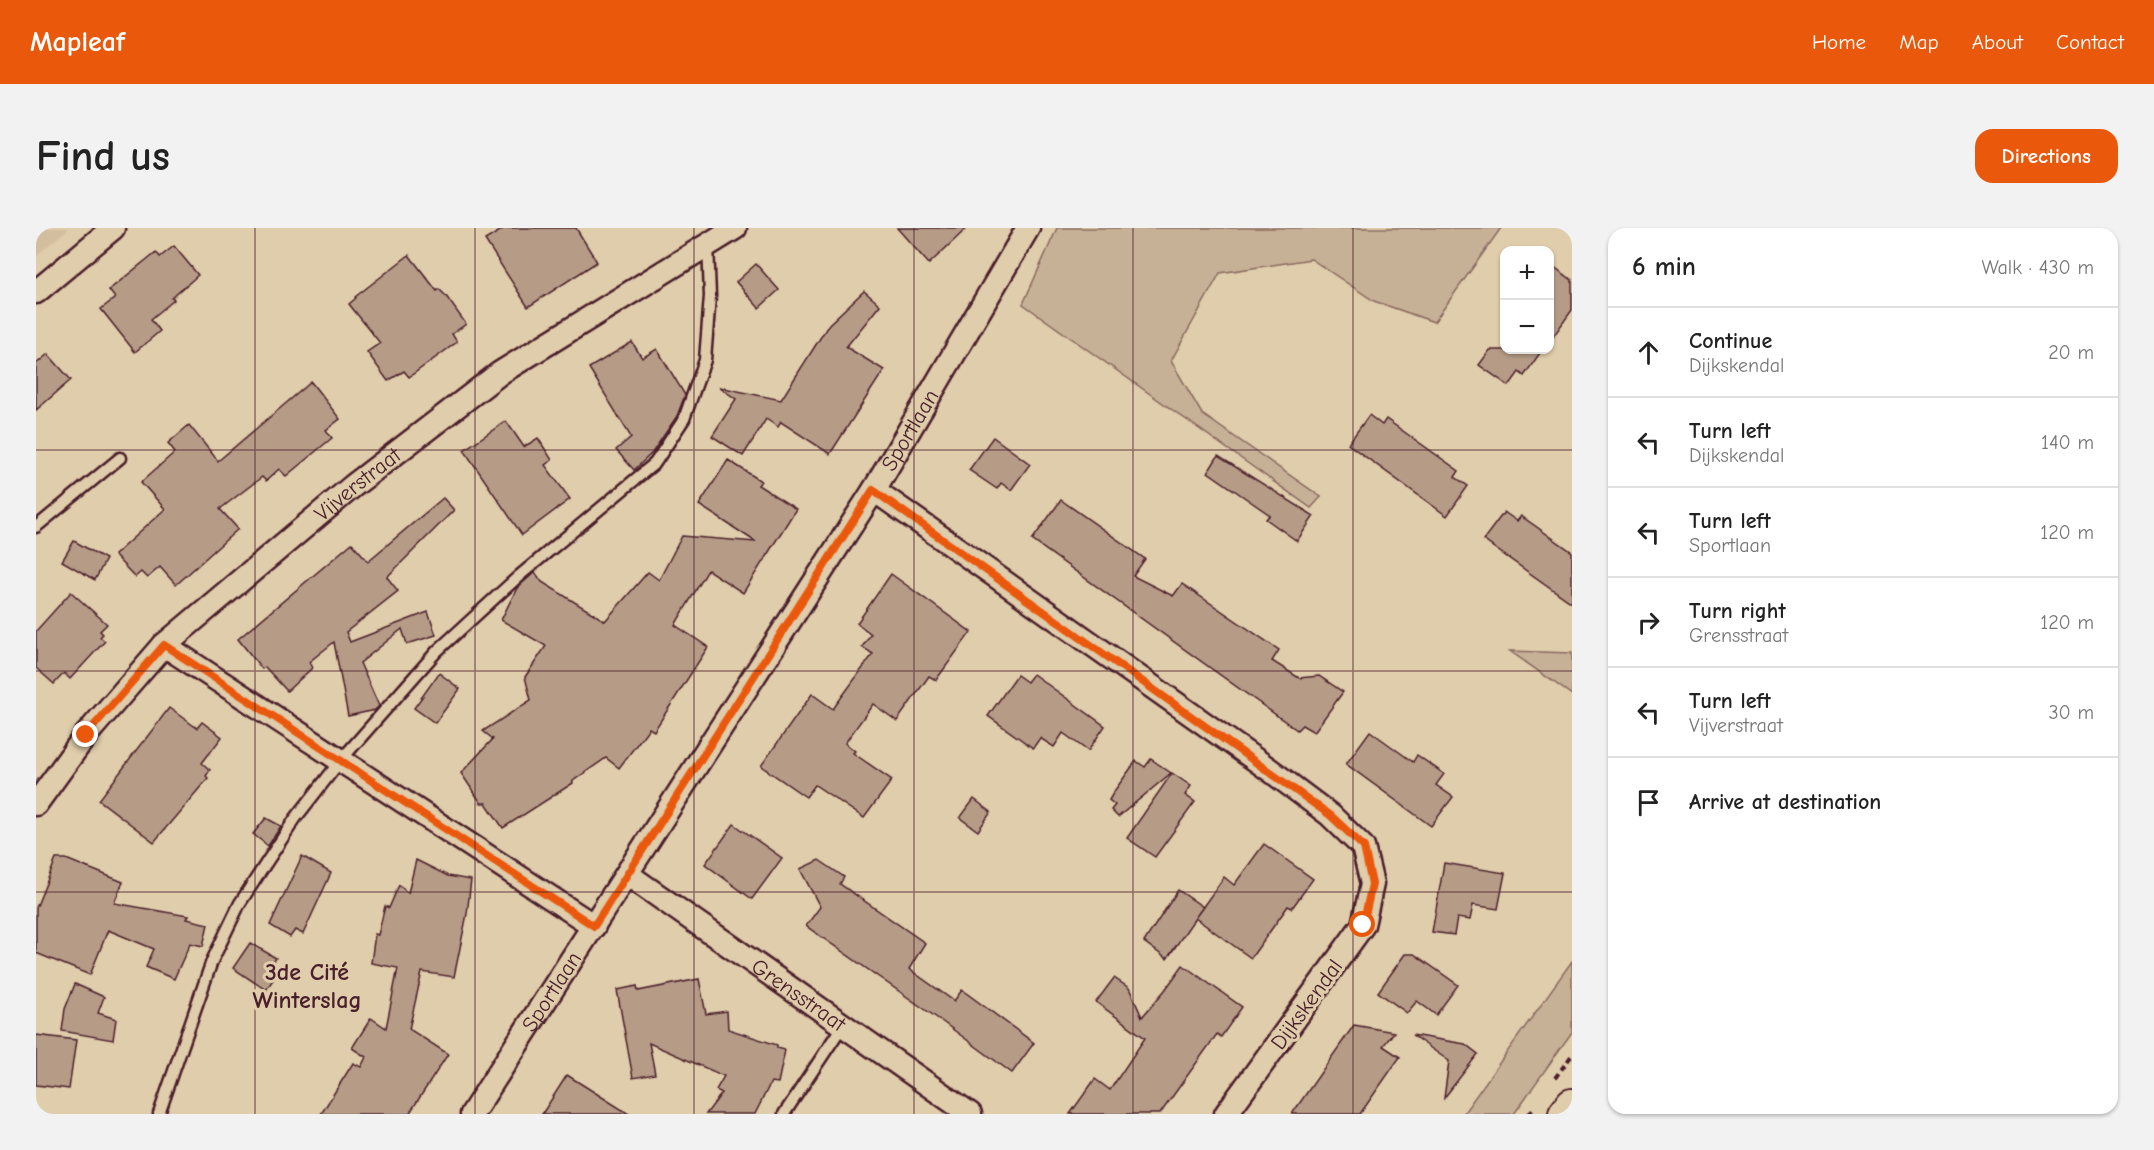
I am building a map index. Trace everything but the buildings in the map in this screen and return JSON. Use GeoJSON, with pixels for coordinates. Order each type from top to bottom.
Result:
{"type":"FeatureCollection","features":[{"type":"Feature","properties":{"kind":"street"},"geometry":{"type":"LineString","coordinates":[[36,292],[113,228]]}},
{"type":"Feature","properties":{"kind":"street","name":"Vijverstraat"},"geometry":{"type":"LineString","coordinates":[[36,804],[86,735],[164,645],[352,486],[500,373],[735,228]]}},
{"type":"Feature","properties":{"kind":"street","name":"Sportlaan"},"geometry":{"type":"LineString","coordinates":[[472,1114],[873,490],[1028,228]]}},
{"type":"Feature","properties":{"kind":"street","name":"Dijkskendal"},"geometry":{"type":"LineString","coordinates":[[873,490],[1270,770],[1330,815],[1364,847],[1372,884],[1363,925],[1226,1114]]}},
{"type":"Feature","properties":{"kind":"street"},"geometry":{"type":"LineString","coordinates":[[164,645],[594,926]]}},
{"type":"Feature","properties":{"kind":"street","name":"Grensstraat"},"geometry":{"type":"LineString","coordinates":[[627,874],[970,1114]]}},
{"type":"Feature","properties":{"kind":"street"},"geometry":{"type":"LineString","coordinates":[[1565,1114],[1572,1104]]}},
{"type":"Feature","properties":{"kind":"lane"},"geometry":{"type":"LineString","coordinates":[[159,1114],[212,961],[240,903],[295,819],[341,760],[436,651],[519,576],[655,463],[684,419],[705,360],[710,296],[708,244]]}},
{"type":"Feature","properties":{"kind":"lane"},"geometry":{"type":"LineString","coordinates":[[36,527],[120,458]]}},
{"type":"Feature","properties":{"kind":"lane"},"geometry":{"type":"LineString","coordinates":[[784,1114],[843,1025]]}},
{"type":"Feature","properties":{"kind":"shaded area"},"geometry":{"type":"Polygon","coordinates":[[[36,228],[69,228],[36,256],[36,228]]]}},
{"type":"Feature","properties":{"kind":"shaded area"},"geometry":{"type":"Polygon","coordinates":[[[1057,228],[1501,228],[1434,322],[1374,301],[1311,259],[1220,273],[1171,361],[1202,414],[1321,497],[1311,508],[1023,304],[1057,228]]]}},
{"type":"Feature","properties":{"kind":"shaded area"},"geometry":{"type":"Polygon","coordinates":[[[1510,651],[1572,653],[1572,695],[1510,651]]]}},
{"type":"Feature","properties":{"kind":"shaded area"},"geometry":{"type":"Polygon","coordinates":[[[1572,961],[1572,1032],[1514,1114],[1463,1114],[1572,961]]]}},
{"type":"Feature","properties":{"kind":"district","name":"3de Cité Winterslag"},"geometry":{"type":"Point","coordinates":[307,986]}},
{"type":"Feature","properties":{"kind":"route"},"geometry":{"type":"LineString","coordinates":[[86,735],[164,645],[594,926],[873,490],[1270,770],[1330,815],[1364,847],[1372,884],[1363,925]]}}]}
